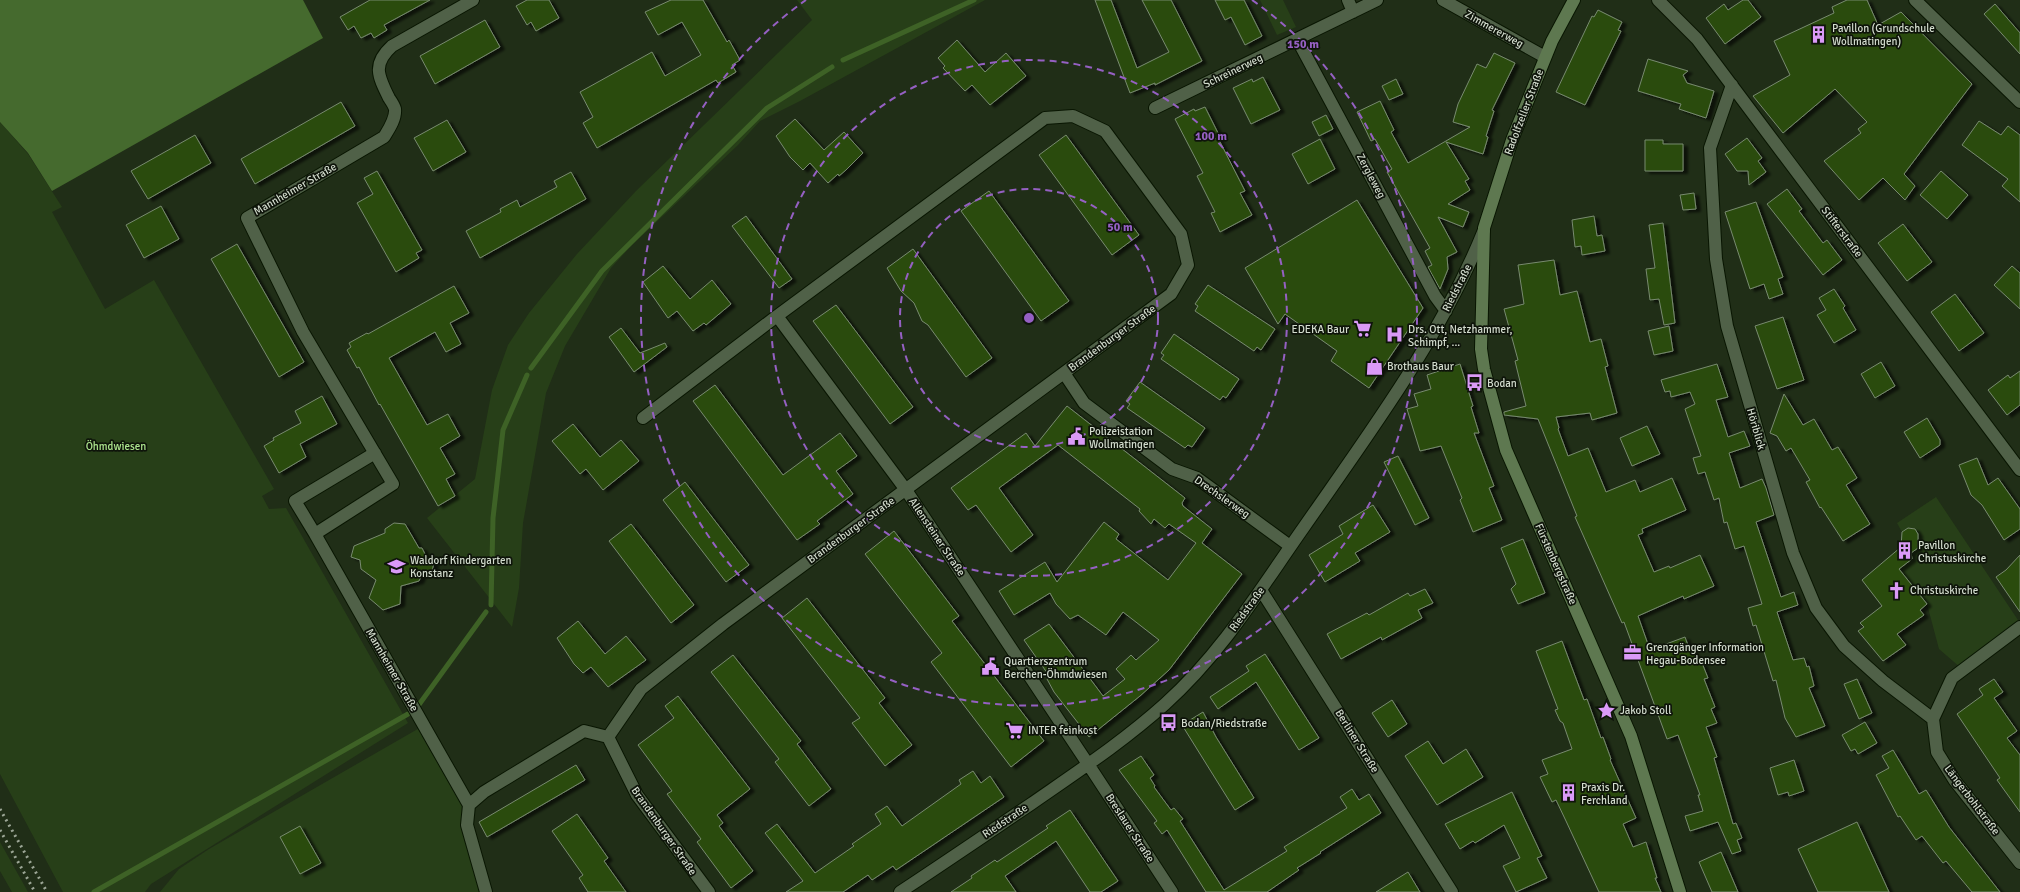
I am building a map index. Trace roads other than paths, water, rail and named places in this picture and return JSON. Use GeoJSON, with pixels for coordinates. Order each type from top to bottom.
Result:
{"type":"FeatureCollection","features":[{"type":"Feature","properties":{"kind":"main road","name":"Radolfzeller Straße"},"geometry":{"type":"LineString","coordinates":[[1484,228],[1512,140],[1545,57],[1574,0]]}},
{"type":"Feature","properties":{"kind":"main road","name":"Fürstenbergstraße"},"geometry":{"type":"LineString","coordinates":[[1484,228],[1481,349],[1484,369],[1506,450],[1631,736],[1680,892]]}},
{"type":"Feature","properties":{"kind":"street","name":"Mannheimer Straße"},"geometry":{"type":"LineString","coordinates":[[315,534],[393,484],[304,332],[247,218],[384,137],[392,124],[395,108],[379,78],[378,66],[384,53],[392,46],[473,0]]}},
{"type":"Feature","properties":{"kind":"street"},"geometry":{"type":"LineString","coordinates":[[1348,0],[1354,12]]}},
{"type":"Feature","properties":{"kind":"street","name":"Schreinerweg"},"geometry":{"type":"LineString","coordinates":[[1155,108],[1378,0]]}},
{"type":"Feature","properties":{"kind":"street","name":"Zimmererweg"},"geometry":{"type":"LineString","coordinates":[[1443,0],[1545,57]]}},
{"type":"Feature","properties":{"kind":"street","name":"Stifterstraße"},"geometry":{"type":"LineString","coordinates":[[1658,0],[1697,39],[2020,470]]}},
{"type":"Feature","properties":{"kind":"street"},"geometry":{"type":"LineString","coordinates":[[1916,0],[2020,102]]}},
{"type":"Feature","properties":{"kind":"street","name":"Zergleweg"},"geometry":{"type":"LineString","coordinates":[[1297,39],[1435,296],[1446,311]]}},
{"type":"Feature","properties":{"kind":"street","name":"Höriblick"},"geometry":{"type":"LineString","coordinates":[[1732,85],[1710,148],[1716,259],[1727,326],[1793,553],[1816,608],[1844,646],[1884,681],[1933,719]]}},
{"type":"Feature","properties":{"kind":"street","name":"Brandenburger Straße"},"geometry":{"type":"LineString","coordinates":[[643,418],[777,316],[1045,118],[1073,116],[1104,131],[1181,234],[1188,265],[1171,294],[722,624],[641,689],[608,737],[637,795],[709,892]]}},
{"type":"Feature","properties":{"kind":"street","name":"Riedstraße"},"geometry":{"type":"LineString","coordinates":[[900,892],[1088,764],[1152,715],[1186,683],[1238,623],[1359,448],[1411,369],[1446,311],[1468,268],[1484,228]]}},
{"type":"Feature","properties":{"kind":"street","name":"Allensteiner Straße"},"geometry":{"type":"LineString","coordinates":[[777,316],[906,490],[1088,764]]}},
{"type":"Feature","properties":{"kind":"street","name":"Drechslerweg"},"geometry":{"type":"LineString","coordinates":[[1064,373],[1084,403],[1172,469],[1198,478],[1290,546]]}},
{"type":"Feature","properties":{"kind":"street","name":"Mannheimer Straße"},"geometry":{"type":"LineString","coordinates":[[375,453],[296,501],[469,805]]}},
{"type":"Feature","properties":{"kind":"street","name":"Berliner Straße"},"geometry":{"type":"LineString","coordinates":[[1261,590],[1452,892]]}},
{"type":"Feature","properties":{"kind":"street"},"geometry":{"type":"LineString","coordinates":[[1933,719],[1952,678],[2020,627]]}},
{"type":"Feature","properties":{"kind":"street","name":"Längerbohlstraße"},"geometry":{"type":"LineString","coordinates":[[1933,719],[1937,752],[1944,764],[1955,782],[2020,863]]}},
{"type":"Feature","properties":{"kind":"street"},"geometry":{"type":"LineString","coordinates":[[486,892],[467,825],[469,805],[484,792],[584,732],[608,737]]}},
{"type":"Feature","properties":{"kind":"street","name":"Breslauer Straße"},"geometry":{"type":"LineString","coordinates":[[1088,764],[1172,892]]}},
{"type":"Feature","properties":{"kind":"waterway"},"geometry":{"type":"LineString","coordinates":[[843,60],[974,0]]}},
{"type":"Feature","properties":{"kind":"waterway"},"geometry":{"type":"LineString","coordinates":[[531,368],[602,271],[767,108],[832,67]]}},
{"type":"Feature","properties":{"kind":"waterway"},"geometry":{"type":"LineString","coordinates":[[491,605],[493,518],[503,430],[527,375]]}},
{"type":"Feature","properties":{"kind":"waterway"},"geometry":{"type":"LineString","coordinates":[[418,706],[486,612]]}},
{"type":"Feature","properties":{"kind":"waterway"},"geometry":{"type":"LineString","coordinates":[[94,892],[408,714]]}},
{"type":"Feature","properties":{"kind":"railway"},"geometry":{"type":"LineString","coordinates":[[0,809],[47,892]]}},
{"type":"Feature","properties":{"kind":"railway"},"geometry":{"type":"LineString","coordinates":[[0,830],[35,892]]}},
{"type":"Feature","properties":{"kind":"place","name":"Pavillon (Grundschule Wollmatingen)"},"geometry":{"type":"Point","coordinates":[1819,34]}},
{"type":"Feature","properties":{"kind":"place","name":"EDEKA Baur"},"geometry":{"type":"Point","coordinates":[1362,329]}},
{"type":"Feature","properties":{"kind":"place","name":"Drs. Ott, Netzhammer, Schimpf, ..."},"geometry":{"type":"Point","coordinates":[1395,335]}},
{"type":"Feature","properties":{"kind":"place","name":"Brothaus Baur"},"geometry":{"type":"Point","coordinates":[1374,366]}},
{"type":"Feature","properties":{"kind":"place","name":"Bodan"},"geometry":{"type":"Point","coordinates":[1474,383]}},
{"type":"Feature","properties":{"kind":"place","name":"Polizeistation Wollmatingen"},"geometry":{"type":"Point","coordinates":[1076,437]}},
{"type":"Feature","properties":{"kind":"place","name":"Pavillon Christuskirche"},"geometry":{"type":"Point","coordinates":[1905,551]}},
{"type":"Feature","properties":{"kind":"place","name":"Waldorf Kindergarten Konstanz"},"geometry":{"type":"Point","coordinates":[397,566]}},
{"type":"Feature","properties":{"kind":"place","name":"Christuskirche"},"geometry":{"type":"Point","coordinates":[1897,590]}},
{"type":"Feature","properties":{"kind":"place","name":"Grenzgänger Information Hegau-Bodensee"},"geometry":{"type":"Point","coordinates":[1633,653]}},
{"type":"Feature","properties":{"kind":"place","name":"Quartierszentrum Berchen-Öhmdwiesen"},"geometry":{"type":"Point","coordinates":[991,667]}},
{"type":"Feature","properties":{"kind":"place","name":"Jakob Stoll"},"geometry":{"type":"Point","coordinates":[1607,710]}},
{"type":"Feature","properties":{"kind":"place","name":"Bodan/Riedstraße"},"geometry":{"type":"Point","coordinates":[1168,723]}},
{"type":"Feature","properties":{"kind":"place","name":"INTER feinkost"},"geometry":{"type":"Point","coordinates":[1015,730]}},
{"type":"Feature","properties":{"kind":"place","name":"Praxis Dr. Ferchland"},"geometry":{"type":"Point","coordinates":[1568,793]}},
{"type":"Feature","properties":{"kind":"park label","name":"Öhmdwiesen"},"geometry":{"type":"Point","coordinates":[116,446]}}]}
